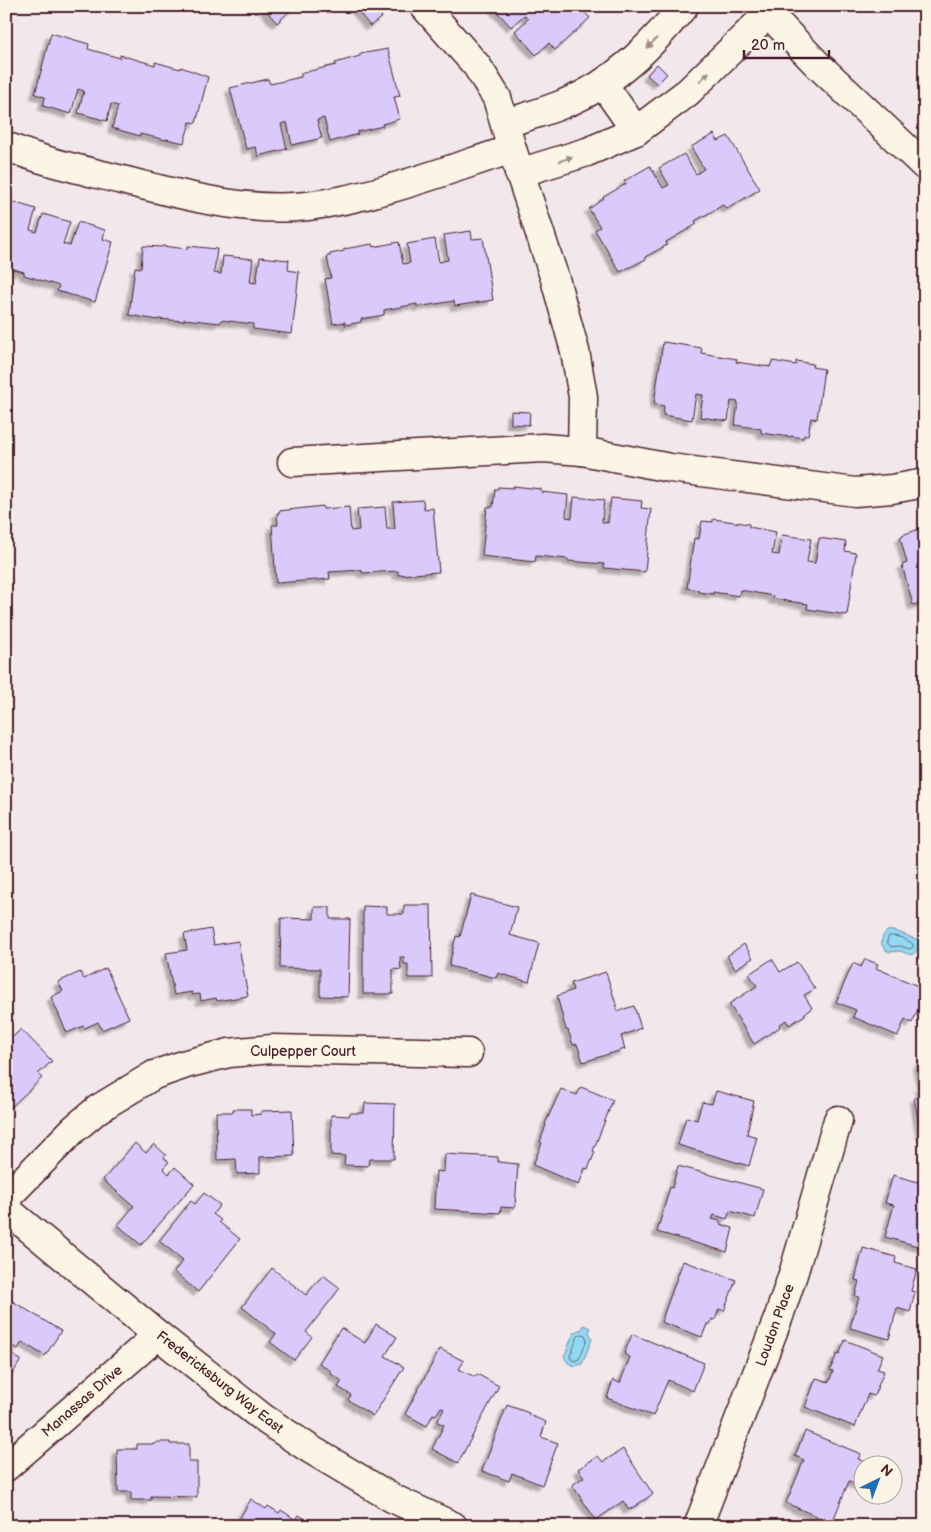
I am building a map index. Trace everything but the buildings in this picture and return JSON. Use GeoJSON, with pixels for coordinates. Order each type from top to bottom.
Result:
{"type":"FeatureCollection","features":[{"type":"Feature","properties":{"kind":"street"},"geometry":{"type":"LineString","coordinates":[[424,6],[485,78],[497,98],[554,279],[579,368],[582,397],[582,451]]}},
{"type":"Feature","properties":{"kind":"street"},"geometry":{"type":"LineString","coordinates":[[512,149],[562,105],[603,84],[640,55],[684,6]]}},
{"type":"Feature","properties":{"kind":"street"},"geometry":{"type":"LineString","coordinates":[[6,146],[65,166],[187,196],[236,205],[282,207],[328,203],[390,188],[512,149],[587,152],[636,131],[688,92],[769,9],[818,65],[925,166]]}},
{"type":"Feature","properties":{"kind":"street"},"geometry":{"type":"LineString","coordinates":[[603,84],[636,131]]}},
{"type":"Feature","properties":{"kind":"street"},"geometry":{"type":"LineString","coordinates":[[292,462],[543,448],[582,451],[670,468],[855,492],[892,489],[925,483]]}},
{"type":"Feature","properties":{"kind":"street","name":"Culpepper Court"},"geometry":{"type":"LineString","coordinates":[[6,1198],[74,1129],[98,1109],[154,1075],[186,1064],[229,1053],[272,1049],[468,1053]]}},
{"type":"Feature","properties":{"kind":"street","name":"Loudon Place"},"geometry":{"type":"LineString","coordinates":[[698,1526],[779,1316],[838,1120]]}},
{"type":"Feature","properties":{"kind":"street","name":"Fredericksburg Way East"},"geometry":{"type":"LineString","coordinates":[[6,1209],[158,1335],[264,1418],[310,1449],[392,1498],[453,1526]]}},
{"type":"Feature","properties":{"kind":"street","name":"Manassas Drive"},"geometry":{"type":"LineString","coordinates":[[6,1467],[158,1335]]}},
{"type":"Feature","properties":{"kind":"water"},"geometry":{"type":"Polygon","coordinates":[[[887,931],[922,940],[922,945],[911,955],[900,951],[889,952],[882,945],[882,939],[887,931]]]}},
{"type":"Feature","properties":{"kind":"water"},"geometry":{"type":"Polygon","coordinates":[[[584,1325],[591,1328],[589,1332],[592,1339],[582,1364],[575,1366],[568,1363],[564,1357],[574,1332],[582,1329],[584,1325]]]}}]}
